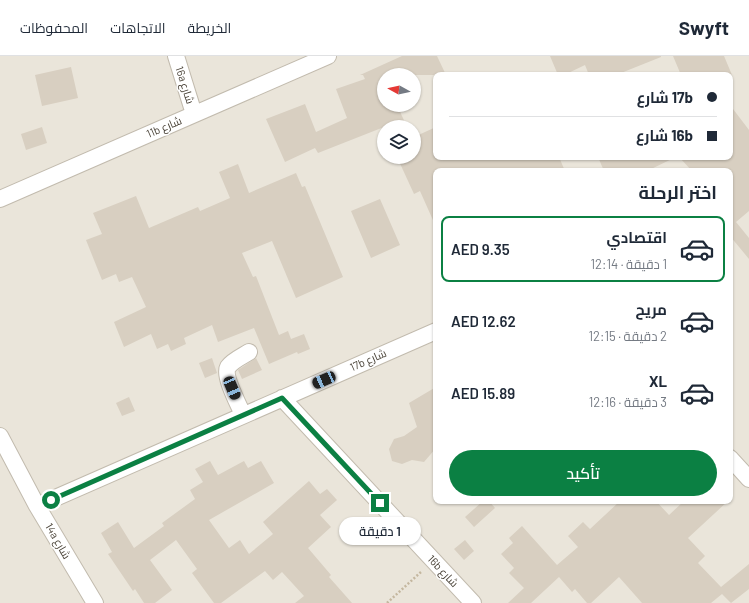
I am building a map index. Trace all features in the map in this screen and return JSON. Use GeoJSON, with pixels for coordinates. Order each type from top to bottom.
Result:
{"type":"FeatureCollection","features":[{"type":"Feature","properties":{"kind":"street","name":"16a شارع"},"geometry":{"type":"LineString","coordinates":[[176,56],[194,114]]}},
{"type":"Feature","properties":{"kind":"street","name":"11b شارع"},"geometry":{"type":"LineString","coordinates":[[0,199],[328,56]]}},
{"type":"Feature","properties":{"kind":"street","name":"17b شارع"},"geometry":{"type":"LineString","coordinates":[[37,506],[433,332]]}},
{"type":"Feature","properties":{"kind":"street"},"geometry":{"type":"LineString","coordinates":[[243,415],[226,375],[228,368],[233,362],[250,352]]}},
{"type":"Feature","properties":{"kind":"street","name":"16b شارع"},"geometry":{"type":"LineString","coordinates":[[282,398],[473,603]]}},
{"type":"Feature","properties":{"kind":"street","name":"14a شارع"},"geometry":{"type":"LineString","coordinates":[[0,436],[37,506],[95,603]]}},
{"type":"Feature","properties":{"kind":"street"},"geometry":{"type":"LineString","coordinates":[[733,461],[749,479]]}},
{"type":"Feature","properties":{"kind":"path"},"geometry":{"type":"LineString","coordinates":[[387,603],[434,561]]}},
{"type":"Feature","properties":{"kind":"shaded area"},"geometry":{"type":"Polygon","coordinates":[[[0,56],[749,56],[749,603],[0,603],[0,56]]]}},
{"type":"Feature","properties":{"kind":"building"},"geometry":{"type":"Polygon","coordinates":[[[402,56],[437,56],[445,72],[433,72],[433,75],[421,75],[421,68],[377,68],[377,112],[400,112],[404,120],[377,120],[377,130],[318,153],[315,148],[285,162],[266,119],[305,104],[316,132],[347,118],[336,89],[365,79],[363,75],[360,75],[402,56]]]}},
{"type":"Feature","properties":{"kind":"building"},"geometry":{"type":"Polygon","coordinates":[[[550,56],[661,56],[624,72],[588,72],[585,65],[570,72],[557,72],[550,56]]]}},
{"type":"Feature","properties":{"kind":"building"},"geometry":{"type":"Polygon","coordinates":[[[673,56],[724,56],[731,72],[680,72],[673,56]]]}},
{"type":"Feature","properties":{"kind":"building"},"geometry":{"type":"Polygon","coordinates":[[[71,67],[78,98],[42,106],[35,75],[71,67]]]}},
{"type":"Feature","properties":{"kind":"building"},"geometry":{"type":"Polygon","coordinates":[[[733,109],[749,130],[749,211],[736,222],[749,238],[749,259],[733,240],[733,168],[689,168],[682,160],[733,160],[733,109]]]}},
{"type":"Feature","properties":{"kind":"building"},"geometry":{"type":"Polygon","coordinates":[[[42,127],[47,143],[26,150],[21,134],[42,127]]]}},
{"type":"Feature","properties":{"kind":"building"},"geometry":{"type":"Polygon","coordinates":[[[433,128],[433,160],[560,160],[564,168],[433,168],[433,220],[420,191],[414,194],[400,164],[421,164],[421,134],[433,128]]]}},
{"type":"Feature","properties":{"kind":"building"},"geometry":{"type":"Polygon","coordinates":[[[599,160],[670,160],[653,168],[603,168],[599,160]]]}},
{"type":"Feature","properties":{"kind":"building"},"geometry":{"type":"Polygon","coordinates":[[[238,164],[249,193],[296,173],[302,187],[305,186],[343,277],[296,298],[272,241],[242,253],[253,277],[256,276],[279,335],[288,331],[291,339],[304,334],[310,349],[298,354],[297,352],[269,364],[254,328],[218,342],[212,325],[184,338],[186,344],[171,351],[168,344],[157,349],[151,334],[124,347],[114,322],[146,307],[132,277],[119,282],[116,274],[102,280],[86,240],[102,234],[93,213],[136,196],[149,228],[198,207],[200,211],[230,198],[219,172],[238,164]]]}},
{"type":"Feature","properties":{"kind":"building"},"geometry":{"type":"Polygon","coordinates":[[[380,199],[400,245],[371,258],[351,211],[380,199]]]}},
{"type":"Feature","properties":{"kind":"building"},"geometry":{"type":"Polygon","coordinates":[[[212,358],[217,373],[205,378],[199,363],[212,358]]]}},
{"type":"Feature","properties":{"kind":"building"},"geometry":{"type":"Polygon","coordinates":[[[256,358],[262,370],[242,379],[238,370],[256,358]]]}},
{"type":"Feature","properties":{"kind":"building"},"geometry":{"type":"Polygon","coordinates":[[[433,389],[433,452],[424,462],[412,460],[402,464],[392,461],[389,449],[394,439],[404,436],[417,427],[409,403],[433,389]]]}},
{"type":"Feature","properties":{"kind":"building"},"geometry":{"type":"Polygon","coordinates":[[[129,397],[135,411],[122,416],[116,403],[129,397]]]}},
{"type":"Feature","properties":{"kind":"building"},"geometry":{"type":"Polygon","coordinates":[[[210,461],[218,475],[244,461],[248,468],[261,461],[274,483],[209,520],[229,548],[240,540],[249,554],[273,534],[263,522],[309,481],[320,494],[327,489],[337,500],[320,515],[331,527],[308,548],[331,575],[329,577],[352,603],[295,603],[304,596],[282,572],[273,580],[265,571],[221,603],[214,603],[192,573],[197,569],[176,540],[150,560],[172,590],[155,603],[144,603],[135,589],[133,591],[108,554],[112,552],[101,533],[118,522],[134,548],[164,526],[162,523],[195,499],[190,490],[203,482],[195,469],[210,461]]]}},
{"type":"Feature","properties":{"kind":"building"},"geometry":{"type":"Polygon","coordinates":[[[480,504],[492,504],[495,508],[474,527],[465,517],[480,504]]]}},
{"type":"Feature","properties":{"kind":"building"},"geometry":{"type":"Polygon","coordinates":[[[617,504],[659,504],[669,515],[681,504],[725,504],[688,538],[705,556],[698,563],[721,587],[749,564],[749,589],[731,603],[722,594],[711,603],[642,603],[619,577],[591,603],[587,603],[575,589],[572,592],[559,577],[531,603],[508,603],[524,588],[509,573],[514,568],[501,554],[513,543],[509,538],[522,526],[557,565],[578,547],[568,536],[583,522],[590,529],[617,504]]]}},
{"type":"Feature","properties":{"kind":"building"},"geometry":{"type":"Polygon","coordinates":[[[465,540],[474,551],[464,560],[454,549],[465,540]]]}},
{"type":"Feature","properties":{"kind":"route"},"geometry":{"type":"LineString","coordinates":[[51,500],[282,398],[380,503]]}}]}
